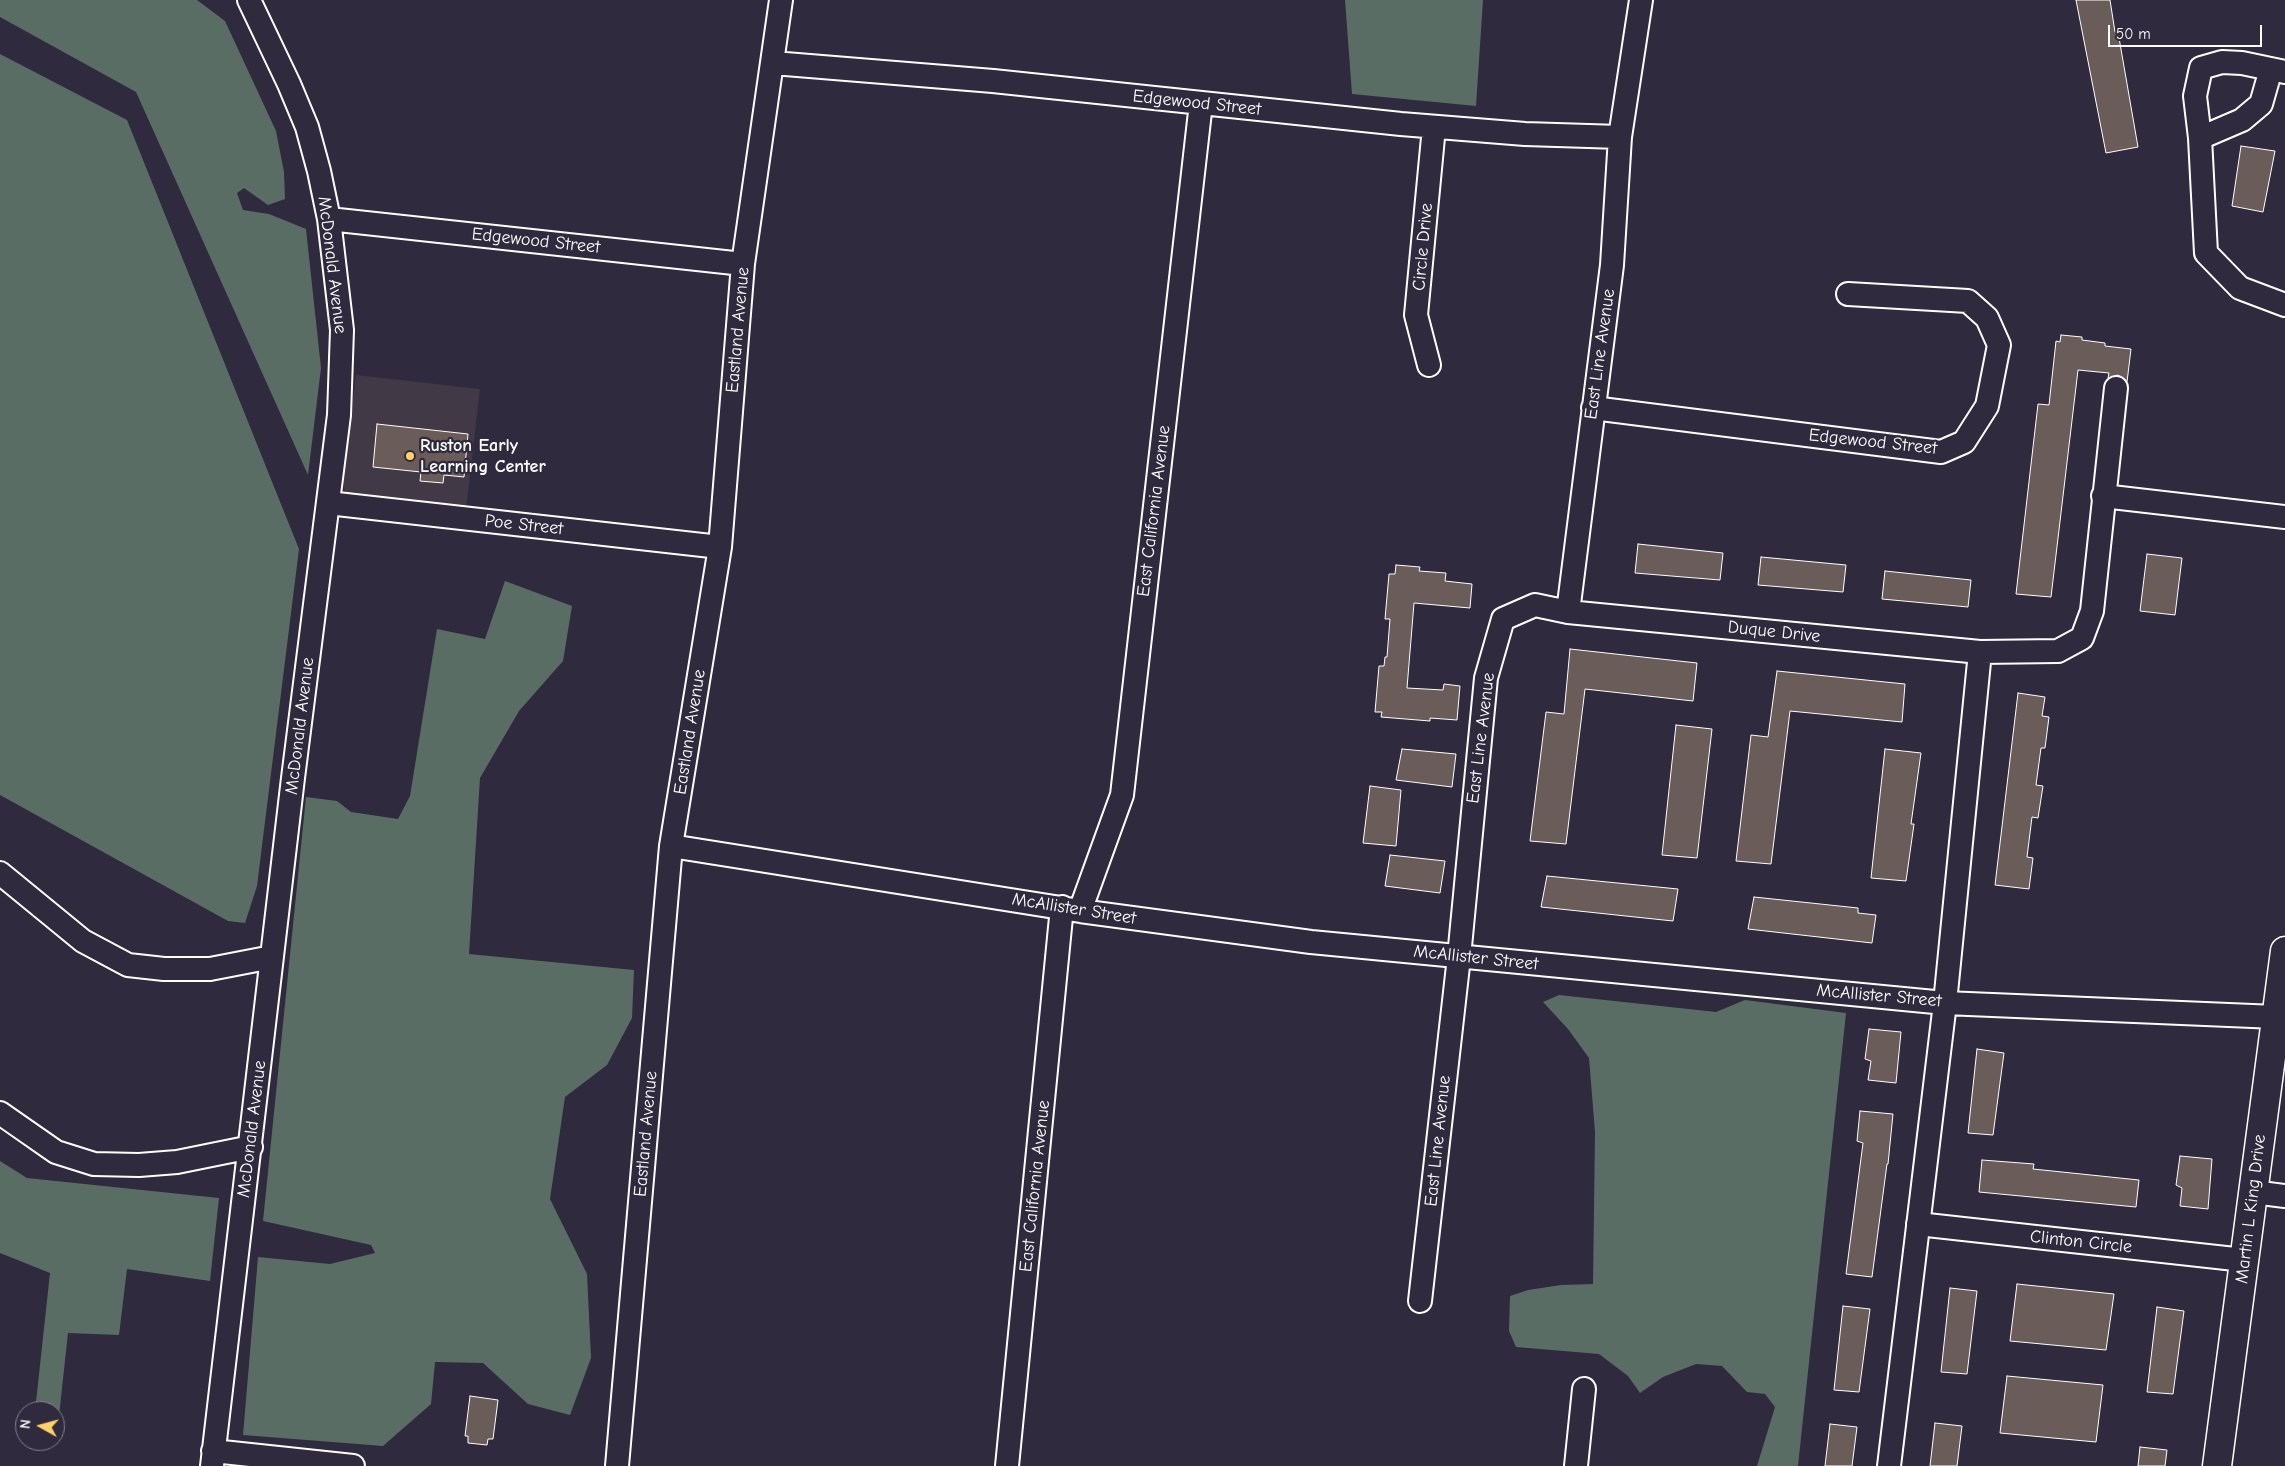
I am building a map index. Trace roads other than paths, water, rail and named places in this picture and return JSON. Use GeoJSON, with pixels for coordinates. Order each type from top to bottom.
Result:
{"type":"FeatureCollection","features":[{"type":"Feature","properties":{"kind":"main road","name":"Martin L King Drive"},"geometry":{"type":"LineString","coordinates":[[2217,1466],[2253,1192],[2281,1016],[2285,951]]}},
{"type":"Feature","properties":{"kind":"street","name":"McDonald Avenue"},"geometry":{"type":"LineString","coordinates":[[212,1458],[339,415],[342,330],[329,219],[307,127],[249,0]]}},
{"type":"Feature","properties":{"kind":"street","name":"Eastland Avenue"},"geometry":{"type":"LineString","coordinates":[[617,1466],[672,846],[720,547],[743,264],[774,63],[781,0]]}},
{"type":"Feature","properties":{"kind":"street","name":"East Line Avenue"},"geometry":{"type":"LineString","coordinates":[[1420,1301],[1459,956],[1486,678],[1503,619],[1535,605],[1568,612],[1612,265],[1620,137],[1641,0]]}},
{"type":"Feature","properties":{"kind":"street"},"geometry":{"type":"LineString","coordinates":[[2200,138],[2242,120],[2261,104],[2278,70],[2222,62],[2201,68],[2195,96],[2200,138],[2206,253],[2240,288],[2285,305]]}},
{"type":"Feature","properties":{"kind":"street","name":"Edgewood Street"},"geometry":{"type":"LineString","coordinates":[[774,63],[993,81],[1434,127],[1524,134],[1620,137]]}},
{"type":"Feature","properties":{"kind":"street","name":"East California Avenue"},"geometry":{"type":"LineString","coordinates":[[1007,1466],[1071,909],[1122,796],[1201,104]]}},
{"type":"Feature","properties":{"kind":"street","name":"Circle Drive"},"geometry":{"type":"LineString","coordinates":[[1429,365],[1416,315],[1434,127]]}},
{"type":"Feature","properties":{"kind":"street","name":"Edgewood Street"},"geometry":{"type":"LineString","coordinates":[[329,219],[743,264]]}},
{"type":"Feature","properties":{"kind":"street","name":"Edgewood Street"},"geometry":{"type":"LineString","coordinates":[[1593,408],[1941,452],[1964,442],[1987,406],[1999,345],[1986,318],[1968,301],[1848,294]]}},
{"type":"Feature","properties":{"kind":"street","name":"Duque Drive"},"geometry":{"type":"LineString","coordinates":[[1568,612],[1980,652],[2058,651],[2082,638],[2092,612],[2116,388]]}},
{"type":"Feature","properties":{"kind":"street"},"geometry":{"type":"LineString","coordinates":[[2104,496],[2285,517]]}},
{"type":"Feature","properties":{"kind":"street","name":"Poe Street"},"geometry":{"type":"LineString","coordinates":[[328,503],[720,547]]}},
{"type":"Feature","properties":{"kind":"street"},"geometry":{"type":"LineString","coordinates":[[1889,1466],[1945,1003],[1980,652]]}},
{"type":"Feature","properties":{"kind":"street","name":"McAllister Street"},"geometry":{"type":"LineString","coordinates":[[672,846],[1071,909],[1311,942],[1945,1003],[2281,1016]]}},
{"type":"Feature","properties":{"kind":"street"},"geometry":{"type":"LineString","coordinates":[[0,873],[83,941],[128,965],[164,969],[210,968],[272,957]]}},
{"type":"Feature","properties":{"kind":"street"},"geometry":{"type":"LineString","coordinates":[[0,1113],[56,1152],[94,1164],[139,1165],[177,1162],[251,1147]]}},
{"type":"Feature","properties":{"kind":"street"},"geometry":{"type":"LineString","coordinates":[[2253,1192],[2285,1196]]}},
{"type":"Feature","properties":{"kind":"street","name":"Clinton Circle"},"geometry":{"type":"LineString","coordinates":[[1918,1224],[2244,1260]]}},
{"type":"Feature","properties":{"kind":"street"},"geometry":{"type":"LineString","coordinates":[[1576,1466],[1584,1389]]}},
{"type":"Feature","properties":{"kind":"street"},"geometry":{"type":"LineString","coordinates":[[212,1458],[353,1466]]}},
{"type":"Feature","properties":{"kind":"place","name":"Ruston Early Learning Center"},"geometry":{"type":"Point","coordinates":[410,456]}}]}
